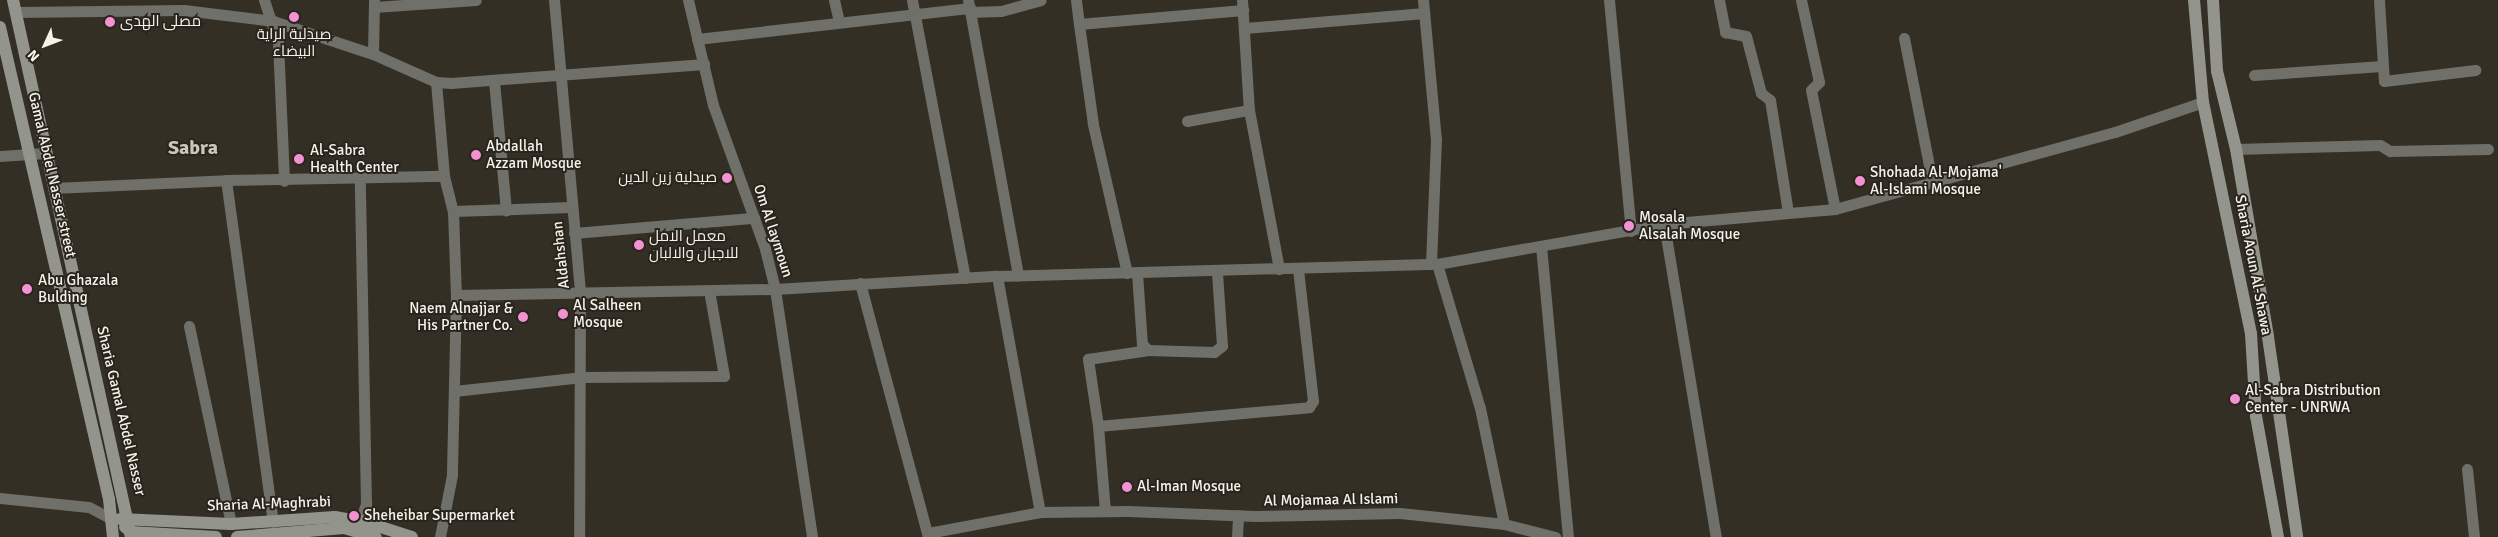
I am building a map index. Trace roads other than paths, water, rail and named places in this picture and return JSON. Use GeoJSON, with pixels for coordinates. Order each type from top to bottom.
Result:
{"type":"FeatureCollection","features":[{"type":"Feature","properties":{"kind":"main road","name":"Sharia Aoun Al-Shawa"},"geometry":{"type":"LineString","coordinates":[[2194,0],[2204,102],[2251,334],[2256,416],[2278,537]]}},
{"type":"Feature","properties":{"kind":"main road","name":"Sharia Aoun Al-Shawa"},"geometry":{"type":"LineString","coordinates":[[2213,0],[2217,71],[2236,149],[2268,337],[2297,537]]}},
{"type":"Feature","properties":{"kind":"main road","name":"Sharia Gamal Abdel Nasser"},"geometry":{"type":"LineString","coordinates":[[14,6],[52,188],[130,530]]}},
{"type":"Feature","properties":{"kind":"main road","name":"Gamal Abdel Nasser street"},"geometry":{"type":"LineString","coordinates":[[0,27],[31,154],[112,519],[113,537]]}},
{"type":"Feature","properties":{"kind":"main road","name":"Sharia Al-Maghrabi"},"geometry":{"type":"LineString","coordinates":[[130,530],[334,517],[357,530],[376,537]]}},
{"type":"Feature","properties":{"kind":"main road","name":"Sharia Al-Maghrabi"},"geometry":{"type":"LineString","coordinates":[[112,519],[130,530],[216,537]]}},
{"type":"Feature","properties":{"kind":"main road","name":"Sharia Al-Maghrabi"},"geometry":{"type":"LineString","coordinates":[[237,537],[344,528],[412,537]]}},
{"type":"Feature","properties":{"kind":"street"},"geometry":{"type":"LineString","coordinates":[[264,0],[273,21],[280,70],[284,181]]}},
{"type":"Feature","properties":{"kind":"street"},"geometry":{"type":"LineString","coordinates":[[373,54],[374,3],[476,0]]}},
{"type":"Feature","properties":{"kind":"street","name":"Aldahshan"},"geometry":{"type":"LineString","coordinates":[[554,0],[580,291],[582,377],[578,430],[579,537]]}},
{"type":"Feature","properties":{"kind":"street","name":"Om Al laymoun"},"geometry":{"type":"LineString","coordinates":[[688,0],[713,105],[754,218],[775,289],[812,537]]}},
{"type":"Feature","properties":{"kind":"street"},"geometry":{"type":"LineString","coordinates":[[834,0],[839,21]]}},
{"type":"Feature","properties":{"kind":"street"},"geometry":{"type":"LineString","coordinates":[[912,0],[965,278]]}},
{"type":"Feature","properties":{"kind":"street"},"geometry":{"type":"LineString","coordinates":[[697,39],[970,6],[1001,11],[1040,0]]}},
{"type":"Feature","properties":{"kind":"street"},"geometry":{"type":"LineString","coordinates":[[1076,0],[1093,124],[1132,273],[1142,344],[1148,350]]}},
{"type":"Feature","properties":{"kind":"street"},"geometry":{"type":"LineString","coordinates":[[1423,0],[1436,138],[1434,264],[1480,408],[1504,524]]}},
{"type":"Feature","properties":{"kind":"street"},"geometry":{"type":"LineString","coordinates":[[1609,0],[1631,230]]}},
{"type":"Feature","properties":{"kind":"street"},"geometry":{"type":"LineString","coordinates":[[1719,0],[1725,32],[1746,36],[1761,93],[1770,100],[1788,213]]}},
{"type":"Feature","properties":{"kind":"street"},"geometry":{"type":"LineString","coordinates":[[1801,0],[1818,82],[1811,90],[1835,209]]}},
{"type":"Feature","properties":{"kind":"street"},"geometry":{"type":"LineString","coordinates":[[2379,0],[2384,81],[2475,70]]}},
{"type":"Feature","properties":{"kind":"street"},"geometry":{"type":"LineString","coordinates":[[1079,24],[1243,5],[1249,110],[1279,270]]}},
{"type":"Feature","properties":{"kind":"street"},"geometry":{"type":"LineString","coordinates":[[14,6],[184,10],[273,21],[373,54],[436,82],[494,81],[704,64]]}},
{"type":"Feature","properties":{"kind":"street"},"geometry":{"type":"LineString","coordinates":[[970,6],[1018,276]]}},
{"type":"Feature","properties":{"kind":"street"},"geometry":{"type":"LineString","coordinates":[[1245,28],[1424,13]]}},
{"type":"Feature","properties":{"kind":"street"},"geometry":{"type":"LineString","coordinates":[[1904,38],[1932,181]]}},
{"type":"Feature","properties":{"kind":"street"},"geometry":{"type":"LineString","coordinates":[[2254,75],[2382,66]]}},
{"type":"Feature","properties":{"kind":"street"},"geometry":{"type":"LineString","coordinates":[[494,81],[506,210]]}},
{"type":"Feature","properties":{"kind":"street"},"geometry":{"type":"LineString","coordinates":[[436,82],[444,176],[453,211],[456,295],[452,476],[440,537]]}},
{"type":"Feature","properties":{"kind":"street"},"geometry":{"type":"LineString","coordinates":[[456,295],[580,291],[775,289],[997,276],[1217,272],[1434,264],[1664,224],[1835,209],[2115,132],[2204,102]]}},
{"type":"Feature","properties":{"kind":"street"},"geometry":{"type":"LineString","coordinates":[[1187,121],[1249,110]]}},
{"type":"Feature","properties":{"kind":"street"},"geometry":{"type":"LineString","coordinates":[[2236,149],[2380,145],[2390,151],[2488,149]]}},
{"type":"Feature","properties":{"kind":"street"},"geometry":{"type":"LineString","coordinates":[[0,156],[45,153]]}},
{"type":"Feature","properties":{"kind":"street"},"geometry":{"type":"LineString","coordinates":[[52,188],[226,180],[284,181],[444,176]]}},
{"type":"Feature","properties":{"kind":"street"},"geometry":{"type":"LineString","coordinates":[[357,530],[366,504],[360,179]]}},
{"type":"Feature","properties":{"kind":"street"},"geometry":{"type":"LineString","coordinates":[[226,180],[273,522]]}},
{"type":"Feature","properties":{"kind":"street"},"geometry":{"type":"LineString","coordinates":[[453,211],[571,207]]}},
{"type":"Feature","properties":{"kind":"street"},"geometry":{"type":"LineString","coordinates":[[574,233],[754,218]]}},
{"type":"Feature","properties":{"kind":"street"},"geometry":{"type":"LineString","coordinates":[[1664,224],[1716,537]]}},
{"type":"Feature","properties":{"kind":"street"},"geometry":{"type":"LineString","coordinates":[[1542,246],[1568,537]]}},
{"type":"Feature","properties":{"kind":"street"},"geometry":{"type":"LineString","coordinates":[[1098,426],[1309,407],[1312,400],[1298,269]]}},
{"type":"Feature","properties":{"kind":"street"},"geometry":{"type":"LineString","coordinates":[[1105,511],[1098,426],[1088,359],[1148,350],[1219,350],[1222,346],[1217,272]]}},
{"type":"Feature","properties":{"kind":"street"},"geometry":{"type":"LineString","coordinates":[[997,276],[1040,512]]}},
{"type":"Feature","properties":{"kind":"street"},"geometry":{"type":"LineString","coordinates":[[860,283],[928,535]]}},
{"type":"Feature","properties":{"kind":"street"},"geometry":{"type":"LineString","coordinates":[[454,391],[582,377],[724,376],[709,290]]}},
{"type":"Feature","properties":{"kind":"street"},"geometry":{"type":"LineString","coordinates":[[189,326],[231,524]]}},
{"type":"Feature","properties":{"kind":"street"},"geometry":{"type":"LineString","coordinates":[[2467,470],[2474,537]]}},
{"type":"Feature","properties":{"kind":"street"},"geometry":{"type":"LineString","coordinates":[[0,498],[89,507],[112,519]]}},
{"type":"Feature","properties":{"kind":"street","name":"Al Mojamaa Al Islami"},"geometry":{"type":"LineString","coordinates":[[928,535],[1040,512],[1105,511],[1238,515],[1400,513],[1504,524],[1555,537]]}},
{"type":"Feature","properties":{"kind":"street"},"geometry":{"type":"LineString","coordinates":[[1237,537],[1238,515]]}},
{"type":"Feature","properties":{"kind":"place","name":"صيدلية الراية البيضاء"},"geometry":{"type":"Point","coordinates":[294,17]}},
{"type":"Feature","properties":{"kind":"place","name":"مصلى الهدى"},"geometry":{"type":"Point","coordinates":[110,22]}},
{"type":"Feature","properties":{"kind":"place","name":"Abdallah Azzam Mosque"},"geometry":{"type":"Point","coordinates":[476,155]}},
{"type":"Feature","properties":{"kind":"place","name":"Al-Sabra Health Center"},"geometry":{"type":"Point","coordinates":[299,159]}},
{"type":"Feature","properties":{"kind":"place","name":"صيدلية زين الدين"},"geometry":{"type":"Point","coordinates":[727,178]}},
{"type":"Feature","properties":{"kind":"place","name":"Shohada Al-Mojama' Al-Islami Mosque"},"geometry":{"type":"Point","coordinates":[1860,181]}},
{"type":"Feature","properties":{"kind":"place","name":"Mosala Alsalah Mosque"},"geometry":{"type":"Point","coordinates":[1629,226]}},
{"type":"Feature","properties":{"kind":"place","name":"معمل الامل للاجبان والالبان"},"geometry":{"type":"Point","coordinates":[639,245]}},
{"type":"Feature","properties":{"kind":"place","name":"Abu Ghazala Bulding"},"geometry":{"type":"Point","coordinates":[27,289]}},
{"type":"Feature","properties":{"kind":"place","name":"Al Salheen Mosque"},"geometry":{"type":"Point","coordinates":[563,314]}},
{"type":"Feature","properties":{"kind":"place","name":"Naem Alnajjar & His Partner Co."},"geometry":{"type":"Point","coordinates":[523,317]}},
{"type":"Feature","properties":{"kind":"place","name":"Al-Sabra Distribution Center - UNRWA"},"geometry":{"type":"Point","coordinates":[2235,399]}},
{"type":"Feature","properties":{"kind":"place","name":"Al-Iman Mosque"},"geometry":{"type":"Point","coordinates":[1127,487]}},
{"type":"Feature","properties":{"kind":"place","name":"Sheheibar Supermarket"},"geometry":{"type":"Point","coordinates":[354,516]}},
{"type":"Feature","properties":{"kind":"district","name":"Sabra"},"geometry":{"type":"Point","coordinates":[193,147]}}]}
